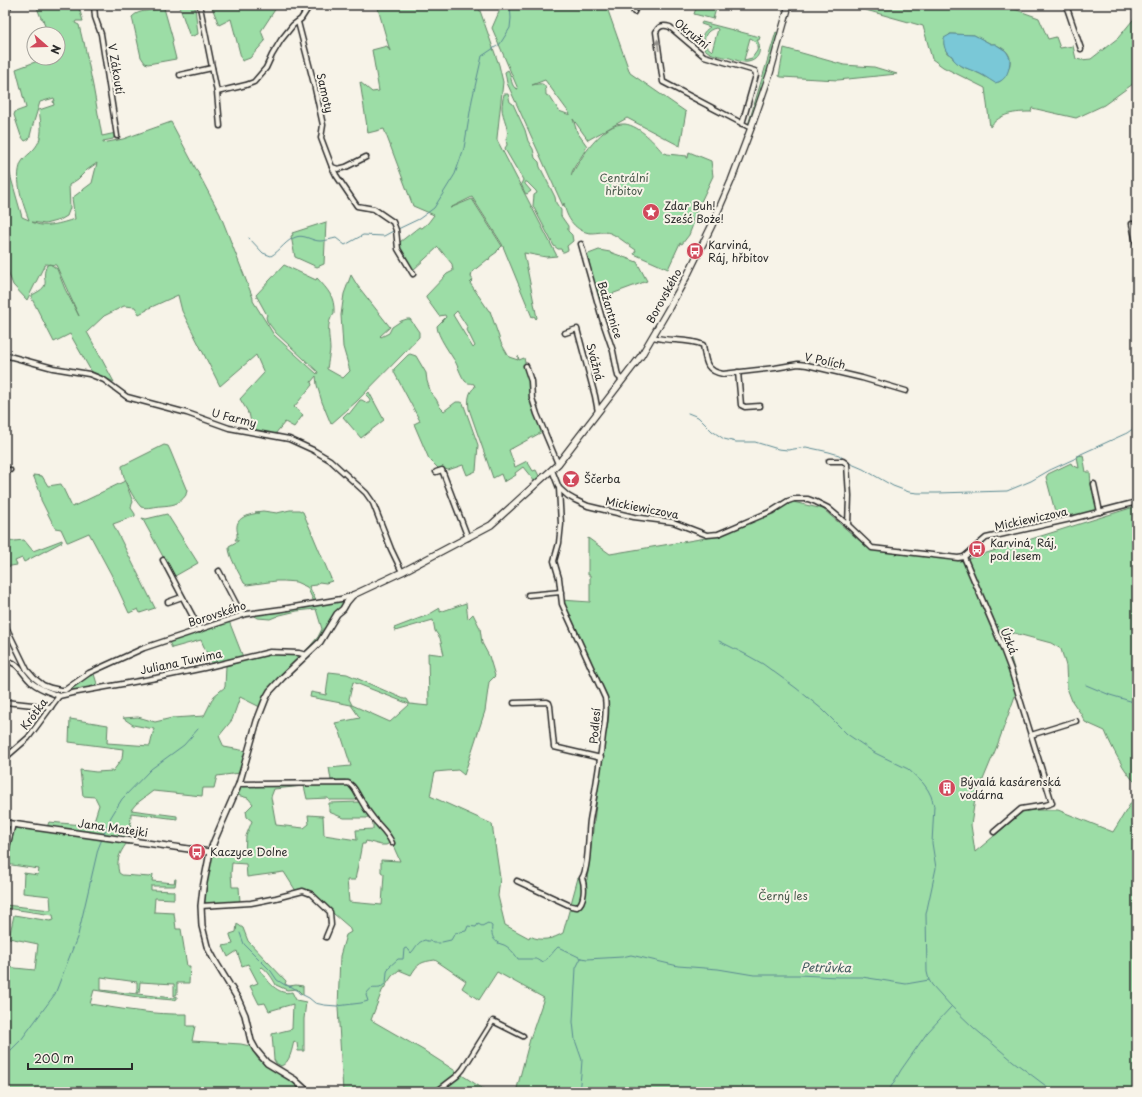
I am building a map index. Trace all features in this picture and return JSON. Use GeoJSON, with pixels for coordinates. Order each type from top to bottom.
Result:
{"type":"FeatureCollection","features":[{"type":"Feature","properties":{"kind":"main road","name":"Borovského"},"geometry":{"type":"LineString","coordinates":[[353,595],[402,572],[491,525],[558,464],[641,356],[687,276],[731,181],[770,73],[789,5]]}},
{"type":"Feature","properties":{"kind":"street"},"geometry":{"type":"LineString","coordinates":[[5,12],[9,5]]}},
{"type":"Feature","properties":{"kind":"street","name":"V Zákoutí"},"geometry":{"type":"LineString","coordinates":[[94,5],[95,17],[101,34],[117,136]]}},
{"type":"Feature","properties":{"kind":"street"},"geometry":{"type":"LineString","coordinates":[[218,92],[254,82],[266,68],[281,40],[301,19],[310,5]]}},
{"type":"Feature","properties":{"kind":"street"},"geometry":{"type":"LineString","coordinates":[[634,12],[637,5]]}},
{"type":"Feature","properties":{"kind":"street"},"geometry":{"type":"LineString","coordinates":[[1066,5],[1081,49]]}},
{"type":"Feature","properties":{"kind":"street"},"geometry":{"type":"LineString","coordinates":[[200,7],[218,92],[220,126]]}},
{"type":"Feature","properties":{"kind":"street","name":"Samoty"},"geometry":{"type":"LineString","coordinates":[[298,22],[323,125],[321,138],[332,167],[357,206],[374,209],[393,222],[396,230],[398,249],[413,274]]}},
{"type":"Feature","properties":{"kind":"street","name":"Okružní"},"geometry":{"type":"LineString","coordinates":[[742,124],[756,75],[754,70],[704,56],[670,27],[664,25],[658,28],[656,32],[662,79],[665,83],[742,124],[751,128]]}},
{"type":"Feature","properties":{"kind":"street"},"geometry":{"type":"LineString","coordinates":[[180,75],[212,68]]}},
{"type":"Feature","properties":{"kind":"street"},"geometry":{"type":"LineString","coordinates":[[332,167],[338,169],[346,167],[366,157]]}},
{"type":"Feature","properties":{"kind":"street"},"geometry":{"type":"LineString","coordinates":[[1132,224],[1137,247]]}},
{"type":"Feature","properties":{"kind":"street","name":"Bažantnice"},"geometry":{"type":"LineString","coordinates":[[581,244],[603,322],[613,351],[618,376],[622,380]]}},
{"type":"Feature","properties":{"kind":"street","name":"Svážná"},"geometry":{"type":"LineString","coordinates":[[565,333],[577,329],[598,412]]}},
{"type":"Feature","properties":{"kind":"street","name":"V Polích"},"geometry":{"type":"LineString","coordinates":[[653,337],[661,340],[695,342],[703,345],[708,366],[712,371],[723,374],[798,364],[862,378],[906,391]]}},
{"type":"Feature","properties":{"kind":"street","name":"U Farmy"},"geometry":{"type":"LineString","coordinates":[[5,355],[53,368],[89,374],[104,380],[127,397],[187,413],[229,428],[290,439],[313,450],[330,460],[366,493],[373,503],[391,549],[402,572]]}},
{"type":"Feature","properties":{"kind":"street"},"geometry":{"type":"LineString","coordinates":[[526,366],[531,381],[532,398],[537,414],[558,464]]}},
{"type":"Feature","properties":{"kind":"street"},"geometry":{"type":"LineString","coordinates":[[738,372],[741,406],[760,406]]}},
{"type":"Feature","properties":{"kind":"street"},"geometry":{"type":"LineString","coordinates":[[829,461],[843,461],[847,464],[849,496],[848,525]]}},
{"type":"Feature","properties":{"kind":"street"},"geometry":{"type":"LineString","coordinates":[[5,472],[10,470]]}},
{"type":"Feature","properties":{"kind":"street"},"geometry":{"type":"LineString","coordinates":[[436,472],[442,470],[468,538]]}},
{"type":"Feature","properties":{"kind":"street"},"geometry":{"type":"LineString","coordinates":[[552,470],[559,488]]}},
{"type":"Feature","properties":{"kind":"street"},"geometry":{"type":"LineString","coordinates":[[1094,484],[1100,512]]}},
{"type":"Feature","properties":{"kind":"street","name":"Mickiewiczova"},"geometry":{"type":"LineString","coordinates":[[559,488],[575,500],[588,506],[634,517],[673,522],[707,535],[718,534],[772,511],[788,501],[794,499],[808,499],[828,508],[872,548],[958,558],[964,557],[986,538],[1137,502]]}},
{"type":"Feature","properties":{"kind":"street","name":"Podlesí"},"geometry":{"type":"LineString","coordinates":[[517,881],[571,906],[580,906],[584,887],[582,878],[584,876],[587,859],[590,821],[601,758],[606,707],[605,698],[562,604],[557,570],[554,561],[559,543],[561,524],[559,488]]}},
{"type":"Feature","properties":{"kind":"street","name":"Úzká"},"geometry":{"type":"LineString","coordinates":[[964,557],[1000,641],[1052,803],[1046,806],[1021,809],[994,832]]}},
{"type":"Feature","properties":{"kind":"street"},"geometry":{"type":"LineString","coordinates":[[163,560],[200,630]]}},
{"type":"Feature","properties":{"kind":"street"},"geometry":{"type":"LineString","coordinates":[[219,571],[242,615]]}},
{"type":"Feature","properties":{"kind":"street"},"geometry":{"type":"LineString","coordinates":[[528,595],[560,592]]}},
{"type":"Feature","properties":{"kind":"street"},"geometry":{"type":"LineString","coordinates":[[308,1092],[295,1080],[267,1063],[256,1050],[251,1041],[245,1016],[238,999],[215,961],[208,946],[202,926],[201,906],[210,852],[239,784],[257,721],[266,698],[270,691],[283,677],[320,642],[337,614],[343,609],[345,600],[353,595]]}},
{"type":"Feature","properties":{"kind":"street"},"geometry":{"type":"LineString","coordinates":[[168,602],[182,597]]}},
{"type":"Feature","properties":{"kind":"street","name":"Borovského"},"geometry":{"type":"LineString","coordinates":[[5,625],[27,670],[34,678],[43,685],[65,690],[89,673],[144,648],[242,615],[345,600]]}},
{"type":"Feature","properties":{"kind":"street","name":"Juliana Tuwima"},"geometry":{"type":"LineString","coordinates":[[59,696],[204,668],[270,652],[299,653],[306,655]]}},
{"type":"Feature","properties":{"kind":"street"},"geometry":{"type":"LineString","coordinates":[[5,660],[13,662],[17,665],[28,678],[38,686],[59,696]]}},
{"type":"Feature","properties":{"kind":"street","name":"Krótka"},"geometry":{"type":"LineString","coordinates":[[5,758],[28,738],[59,696]]}},
{"type":"Feature","properties":{"kind":"street"},"geometry":{"type":"LineString","coordinates":[[5,702],[51,707]]}},
{"type":"Feature","properties":{"kind":"street"},"geometry":{"type":"LineString","coordinates":[[514,703],[549,703],[554,747],[601,758]]}},
{"type":"Feature","properties":{"kind":"street"},"geometry":{"type":"LineString","coordinates":[[1031,735],[1076,721]]}},
{"type":"Feature","properties":{"kind":"street"},"geometry":{"type":"LineString","coordinates":[[239,784],[348,782],[352,785],[373,818],[392,843]]}},
{"type":"Feature","properties":{"kind":"street","name":"Jana Matejki"},"geometry":{"type":"LineString","coordinates":[[5,822],[210,852]]}},
{"type":"Feature","properties":{"kind":"street"},"geometry":{"type":"LineString","coordinates":[[5,855],[12,824]]}},
{"type":"Feature","properties":{"kind":"street"},"geometry":{"type":"LineString","coordinates":[[201,906],[252,903],[303,891],[311,894],[330,912],[331,925],[326,937]]}},
{"type":"Feature","properties":{"kind":"street"},"geometry":{"type":"LineString","coordinates":[[436,1092],[463,1070],[493,1021],[523,1036]]}},
{"type":"Feature","properties":{"kind":"green space"},"geometry":{"type":"Polygon","coordinates":[[[36,5],[78,5],[83,21],[76,21],[75,23],[79,25],[84,42],[102,136],[116,133],[113,139],[103,141],[103,143],[123,139],[171,122],[220,214],[253,301],[274,335],[317,374],[318,372],[276,333],[267,321],[267,315],[256,295],[284,265],[316,280],[317,278],[330,294],[333,302],[334,313],[331,317],[329,326],[330,350],[327,369],[343,378],[350,371],[343,347],[341,315],[344,294],[351,275],[357,285],[390,327],[380,336],[381,337],[389,333],[392,327],[401,321],[410,319],[419,332],[419,337],[356,402],[331,424],[322,402],[316,376],[311,382],[312,385],[294,407],[303,415],[294,427],[285,422],[275,434],[253,431],[249,413],[247,413],[248,412],[240,399],[264,373],[256,355],[220,386],[182,311],[178,295],[139,314],[135,307],[124,306],[104,316],[87,332],[114,382],[91,371],[70,334],[54,342],[32,299],[32,295],[45,285],[45,270],[49,264],[45,264],[27,300],[13,285],[5,264],[5,174],[9,171],[22,217],[29,220],[20,192],[18,177],[19,170],[22,161],[34,149],[41,136],[39,110],[54,105],[53,101],[55,101],[54,98],[40,102],[29,139],[25,141],[21,136],[14,115],[15,112],[26,108],[16,69],[26,65],[66,66],[66,26],[45,26],[43,19],[41,18],[36,5]],[[97,163],[69,185],[70,208],[67,216],[60,220],[45,224],[32,222],[48,225],[59,224],[75,219],[72,198],[92,183],[97,163]],[[51,265],[57,269],[65,289],[79,316],[56,265],[51,265]]]}},
{"type":"Feature","properties":{"kind":"green space"},"geometry":{"type":"Polygon","coordinates":[[[179,5],[198,5],[195,7],[198,34],[190,37],[179,5]]]}},
{"type":"Feature","properties":{"kind":"green space"},"geometry":{"type":"Polygon","coordinates":[[[211,5],[278,5],[261,31],[265,41],[250,58],[242,61],[231,19],[219,25],[211,5]]]}},
{"type":"Feature","properties":{"kind":"green space"},"geometry":{"type":"Polygon","coordinates":[[[377,5],[478,5],[499,65],[503,82],[497,140],[557,256],[546,257],[524,253],[536,319],[534,316],[532,317],[502,244],[472,197],[450,208],[472,199],[502,246],[490,257],[489,260],[488,259],[472,272],[471,277],[473,280],[470,283],[490,311],[501,343],[509,357],[518,360],[518,356],[519,360],[524,358],[530,385],[530,396],[551,451],[542,432],[509,450],[515,467],[527,461],[533,471],[536,470],[540,478],[535,482],[523,467],[515,473],[516,475],[506,481],[505,479],[504,482],[501,474],[493,478],[469,409],[469,397],[471,391],[475,387],[474,384],[467,383],[465,381],[439,335],[437,326],[446,317],[445,315],[439,316],[426,298],[426,296],[447,274],[453,271],[452,264],[438,247],[412,271],[398,248],[400,242],[419,227],[422,228],[434,215],[413,206],[384,129],[368,133],[360,82],[372,92],[379,91],[372,50],[387,46],[390,51],[377,5]],[[457,311],[453,315],[473,348],[475,346],[467,330],[468,328],[457,311]]]}},
{"type":"Feature","properties":{"kind":"green space","name":"Centrální hřbitov"},"geometry":{"type":"Polygon","coordinates":[[[502,5],[606,5],[630,73],[686,112],[680,146],[627,118],[588,140],[573,119],[577,132],[587,146],[571,176],[586,152],[600,135],[617,125],[625,124],[631,125],[642,131],[664,154],[687,156],[688,158],[689,152],[711,161],[713,176],[692,221],[694,222],[689,235],[682,244],[680,243],[668,269],[634,254],[636,250],[613,234],[605,232],[586,232],[576,227],[569,219],[564,203],[563,206],[507,83],[505,72],[508,70],[513,86],[518,89],[492,28],[502,5]],[[545,80],[532,85],[543,84],[546,95],[550,97],[559,111],[570,114],[545,80]]]}},
{"type":"Feature","properties":{"kind":"green space"},"geometry":{"type":"Polygon","coordinates":[[[697,5],[703,5],[716,9],[713,19],[694,14],[697,5]]]}},
{"type":"Feature","properties":{"kind":"green space"},"geometry":{"type":"Polygon","coordinates":[[[856,5],[1003,5],[1039,18],[1048,39],[1056,37],[1060,48],[1073,46],[1076,59],[1081,60],[1091,59],[1118,38],[1137,15],[1137,81],[1104,105],[1076,118],[1032,108],[1031,112],[1019,112],[1003,116],[994,122],[990,127],[985,88],[943,67],[932,59],[923,26],[855,7],[856,5]],[[950,34],[945,38],[944,44],[947,53],[963,67],[999,82],[1008,71],[1010,63],[1009,55],[1005,50],[995,44],[991,44],[974,35],[950,34]]]}},
{"type":"Feature","properties":{"kind":"green space"},"geometry":{"type":"Polygon","coordinates":[[[160,7],[164,8],[173,40],[172,43],[176,59],[148,64],[145,63],[141,57],[132,17],[135,14],[160,7]]]}},
{"type":"Feature","properties":{"kind":"green space"},"geometry":{"type":"Polygon","coordinates":[[[702,22],[760,37],[759,40],[757,40],[759,43],[759,53],[752,61],[744,62],[716,55],[707,51],[702,44],[702,37],[704,32],[710,27],[701,24],[702,22]],[[716,28],[708,32],[705,36],[705,45],[712,51],[718,29],[716,28]],[[750,38],[744,60],[752,58],[757,51],[756,43],[750,38]]]}},
{"type":"Feature","properties":{"kind":"green space"},"geometry":{"type":"Polygon","coordinates":[[[776,32],[779,34],[772,59],[751,125],[748,125],[776,32]]]}},
{"type":"Feature","properties":{"kind":"green space"},"geometry":{"type":"Polygon","coordinates":[[[784,48],[844,65],[874,67],[897,74],[838,80],[781,77],[779,76],[784,48]]]}},
{"type":"Feature","properties":{"kind":"green space"},"geometry":{"type":"Polygon","coordinates":[[[504,94],[508,94],[510,102],[513,104],[525,130],[528,141],[533,149],[535,158],[539,162],[555,197],[556,203],[561,210],[561,216],[568,226],[568,231],[572,235],[573,241],[567,246],[568,250],[564,252],[554,246],[533,206],[534,195],[537,193],[536,191],[527,182],[525,182],[531,191],[527,194],[525,193],[521,184],[523,180],[506,151],[507,128],[502,112],[504,94]]]}},
{"type":"Feature","properties":{"kind":"green space"},"geometry":{"type":"Polygon","coordinates":[[[326,222],[324,264],[317,267],[295,257],[291,236],[293,235],[292,233],[326,222]]]}},
{"type":"Feature","properties":{"kind":"green space"},"geometry":{"type":"Polygon","coordinates":[[[599,250],[610,252],[637,262],[647,281],[598,299],[586,255],[599,250]]]}},
{"type":"Feature","properties":{"kind":"green space"},"geometry":{"type":"Polygon","coordinates":[[[410,354],[416,356],[426,373],[431,393],[444,411],[456,402],[463,403],[478,445],[476,471],[467,475],[463,465],[448,470],[442,468],[439,469],[429,459],[414,424],[420,421],[394,372],[394,369],[410,354]]]}},
{"type":"Feature","properties":{"kind":"green space"},"geometry":{"type":"Polygon","coordinates":[[[369,392],[384,420],[361,438],[343,417],[347,413],[349,414],[360,400],[369,403],[370,400],[366,395],[369,392]]]}},
{"type":"Feature","properties":{"kind":"green space"},"geometry":{"type":"Polygon","coordinates":[[[164,445],[168,446],[170,450],[187,491],[186,495],[181,501],[172,505],[149,508],[141,507],[128,488],[122,471],[122,466],[164,445]]]}},
{"type":"Feature","properties":{"kind":"green space"},"geometry":{"type":"Polygon","coordinates":[[[1083,455],[1086,472],[1090,472],[1091,488],[1095,496],[1097,511],[1080,515],[1068,515],[1057,519],[1046,477],[1048,474],[1071,463],[1079,468],[1077,456],[1083,455]]]}},
{"type":"Feature","properties":{"kind":"green space"},"geometry":{"type":"Polygon","coordinates":[[[33,475],[42,476],[48,486],[61,484],[72,507],[125,481],[133,502],[131,508],[135,516],[113,524],[155,608],[140,613],[138,609],[129,613],[111,574],[89,533],[67,542],[61,529],[55,528],[41,500],[40,492],[33,475]]]}},
{"type":"Feature","properties":{"kind":"green space","name":"Černý les"},"geometry":{"type":"Polygon","coordinates":[[[793,502],[823,509],[868,548],[961,561],[1137,506],[1137,784],[1123,767],[1105,731],[1085,722],[1072,701],[1067,688],[1066,666],[1061,649],[1051,643],[1014,633],[1004,636],[1019,685],[997,746],[975,799],[971,825],[975,852],[1025,810],[1058,810],[1113,832],[1137,793],[1137,1092],[516,1092],[530,1039],[544,998],[497,972],[479,1000],[462,988],[466,981],[435,960],[420,964],[411,975],[399,970],[392,976],[382,991],[371,1020],[423,1050],[488,1092],[343,1092],[338,1007],[340,956],[346,935],[351,932],[349,927],[311,894],[296,891],[284,872],[247,877],[246,864],[232,863],[232,887],[239,887],[240,902],[204,905],[212,852],[231,850],[234,853],[245,854],[246,836],[252,821],[247,817],[246,811],[253,804],[248,798],[237,795],[241,786],[351,785],[357,794],[357,799],[355,800],[329,800],[328,798],[307,799],[304,786],[274,789],[271,797],[276,825],[304,828],[309,824],[308,815],[323,816],[324,835],[357,840],[356,830],[373,829],[373,821],[384,832],[352,783],[345,780],[331,780],[329,768],[351,766],[340,732],[335,723],[360,718],[351,705],[310,697],[311,692],[326,695],[329,672],[347,674],[407,699],[410,704],[429,706],[428,653],[444,655],[440,638],[435,631],[433,620],[395,631],[394,628],[428,615],[440,608],[440,612],[466,603],[468,619],[473,614],[480,628],[482,643],[489,656],[495,676],[489,682],[485,711],[464,775],[458,770],[435,772],[430,796],[492,824],[500,878],[498,896],[505,925],[529,938],[530,936],[538,939],[547,939],[563,933],[578,878],[587,880],[608,706],[561,600],[590,602],[588,538],[610,554],[712,537],[793,502]],[[353,682],[349,699],[352,705],[390,722],[409,705],[409,704],[353,682]],[[366,841],[365,844],[362,844],[355,880],[347,880],[349,902],[382,905],[384,874],[381,872],[381,860],[400,861],[391,841],[386,845],[381,845],[366,841]]]}},
{"type":"Feature","properties":{"kind":"green space"},"geometry":{"type":"Polygon","coordinates":[[[290,510],[299,510],[303,512],[332,581],[326,583],[319,582],[317,585],[309,586],[316,601],[328,599],[314,602],[307,587],[296,582],[276,581],[247,585],[244,583],[232,560],[229,546],[238,541],[235,540],[237,533],[238,534],[237,524],[242,518],[259,513],[255,512],[263,511],[277,513],[290,510]]]}},
{"type":"Feature","properties":{"kind":"green space"},"geometry":{"type":"Polygon","coordinates":[[[167,514],[198,563],[175,576],[173,575],[142,518],[146,519],[167,514]]]}},
{"type":"Feature","properties":{"kind":"green space"},"geometry":{"type":"Polygon","coordinates":[[[24,540],[33,551],[62,540],[62,542],[24,562],[22,558],[15,561],[17,565],[5,567],[5,542],[24,540]]]}},
{"type":"Feature","properties":{"kind":"green space"},"geometry":{"type":"Polygon","coordinates":[[[348,600],[338,611],[324,633],[304,653],[318,637],[322,629],[316,609],[297,611],[270,619],[258,618],[252,614],[311,606],[348,600]]]}},
{"type":"Feature","properties":{"kind":"green space"},"geometry":{"type":"Polygon","coordinates":[[[229,621],[243,657],[212,665],[201,640],[172,648],[169,642],[196,633],[229,621]]]}},
{"type":"Feature","properties":{"kind":"green space"},"geometry":{"type":"Polygon","coordinates":[[[271,653],[299,654],[302,656],[283,673],[260,707],[240,697],[232,720],[219,736],[224,747],[246,751],[240,773],[217,776],[214,788],[203,788],[202,796],[153,791],[136,804],[131,810],[177,816],[177,819],[131,813],[130,838],[47,827],[49,822],[83,825],[93,824],[99,805],[95,797],[83,796],[80,770],[96,772],[113,771],[122,759],[123,749],[69,742],[70,719],[108,725],[107,743],[150,746],[154,729],[133,725],[123,718],[138,717],[155,722],[172,718],[204,716],[214,696],[225,687],[226,666],[271,653]]]}},
{"type":"Feature","properties":{"kind":"green space"},"geometry":{"type":"Polygon","coordinates":[[[23,669],[26,670],[31,677],[62,692],[89,675],[94,674],[98,687],[58,694],[38,686],[29,678],[23,669]]]}},
{"type":"Feature","properties":{"kind":"green space"},"geometry":{"type":"Polygon","coordinates":[[[359,802],[368,816],[367,818],[344,818],[329,812],[329,803],[359,802]]]}},
{"type":"Feature","properties":{"kind":"green space"},"geometry":{"type":"Polygon","coordinates":[[[14,826],[118,842],[119,840],[158,846],[126,844],[119,858],[119,873],[122,875],[150,877],[153,874],[152,881],[174,883],[176,879],[175,886],[151,886],[151,890],[174,891],[174,899],[155,898],[154,912],[174,913],[176,929],[181,929],[187,966],[190,966],[189,983],[177,983],[177,994],[174,996],[174,984],[140,982],[139,993],[137,993],[137,982],[101,977],[101,990],[173,998],[177,996],[177,999],[173,1000],[138,997],[94,990],[90,1004],[150,1013],[187,1014],[187,1026],[195,1026],[192,1041],[241,1044],[250,1046],[258,1059],[288,1078],[305,1092],[5,1092],[5,967],[35,970],[38,944],[9,938],[14,915],[50,921],[54,920],[53,915],[5,908],[5,905],[51,910],[50,896],[23,893],[24,873],[38,875],[39,869],[5,864],[12,828],[14,826]]]}},
{"type":"Feature","properties":{"kind":"green space"},"geometry":{"type":"Polygon","coordinates":[[[237,924],[243,928],[248,941],[286,981],[285,984],[289,986],[303,986],[303,995],[297,989],[287,990],[276,985],[270,975],[262,967],[260,969],[270,983],[278,990],[287,993],[292,992],[296,1000],[306,1002],[304,1019],[304,1051],[298,1051],[297,1043],[294,1041],[289,1059],[281,1066],[274,1060],[272,1034],[292,1029],[293,1004],[269,1011],[265,1003],[259,1004],[250,986],[258,983],[248,964],[242,966],[237,951],[228,957],[223,946],[233,944],[230,934],[236,932],[237,924]]]}},
{"type":"Feature","properties":{"kind":"water"},"geometry":{"type":"Polygon","coordinates":[[[951,34],[974,35],[991,44],[995,44],[1006,51],[1010,58],[1010,62],[1005,77],[999,82],[995,83],[957,63],[946,51],[944,46],[944,38],[951,34]]]}},
{"type":"Feature","properties":{"kind":"waterway"},"geometry":{"type":"LineString","coordinates":[[398,229],[419,219],[434,208],[455,174],[464,148],[472,100],[482,56],[500,44],[510,28],[510,5]]}},
{"type":"Feature","properties":{"kind":"waterway"},"geometry":{"type":"LineString","coordinates":[[249,238],[263,253],[271,256],[292,238],[299,236],[320,241],[336,238],[345,245],[363,235],[384,236],[395,230]]}},
{"type":"Feature","properties":{"kind":"waterway"},"geometry":{"type":"LineString","coordinates":[[688,413],[698,417],[712,431],[724,439],[736,442],[755,442],[778,449],[788,450],[806,447],[829,452],[839,455],[849,463],[893,486],[909,492],[918,493],[1007,491],[1031,481],[1081,454],[1127,433],[1137,426]]}},
{"type":"Feature","properties":{"kind":"waterway"},"geometry":{"type":"LineString","coordinates":[[719,641],[763,664],[823,710],[847,734],[875,753],[908,769],[923,783],[928,790],[934,806],[932,843],[936,868],[926,914],[927,972],[929,980]]}},
{"type":"Feature","properties":{"kind":"waterway"},"geometry":{"type":"LineString","coordinates":[[1086,685],[1110,695],[1137,703]]}},
{"type":"Feature","properties":{"kind":"waterway"},"geometry":{"type":"LineString","coordinates":[[104,834],[111,817],[122,799],[151,769],[184,745],[198,729]]}},
{"type":"Feature","properties":{"kind":"waterway"},"geometry":{"type":"LineString","coordinates":[[5,1056],[21,1040],[55,994],[78,935],[98,849],[102,839]]}},
{"type":"Feature","properties":{"kind":"waterway","name":"Petrůvka"},"geometry":{"type":"LineString","coordinates":[[442,942],[451,940],[455,933],[466,931],[468,926],[476,927],[478,924],[482,926],[488,923],[492,926],[494,940],[508,947],[518,959],[536,959],[541,962],[548,958],[558,947],[581,958],[587,959],[631,955],[678,966],[718,969],[754,975],[862,977],[906,984],[929,980],[951,1006],[974,1028],[1013,1061],[1054,1092]]}},
{"type":"Feature","properties":{"kind":"waterway"},"geometry":{"type":"LineString","coordinates":[[240,933],[244,944],[271,971],[277,980],[297,990],[299,993],[315,1003],[337,1006],[368,1001],[366,995],[369,990],[372,988],[380,988],[386,983],[389,967],[398,959],[403,959],[404,949],[406,948],[411,953],[418,944],[425,940],[433,943],[440,943]]}},
{"type":"Feature","properties":{"kind":"waterway"},"geometry":{"type":"LineString","coordinates":[[579,1092],[582,1060],[575,1040],[573,1022],[576,968],[581,958]]}},
{"type":"Feature","properties":{"kind":"waterway"},"geometry":{"type":"LineString","coordinates":[[888,1092],[901,1070],[927,1033],[951,1007]]}},
{"type":"Feature","properties":{"kind":"place","name":"Zdar Buh! Sześć Boże!"},"geometry":{"type":"Point","coordinates":[651,212]}},
{"type":"Feature","properties":{"kind":"place","name":"Karviná, Ráj, hřbitov"},"geometry":{"type":"Point","coordinates":[695,251]}},
{"type":"Feature","properties":{"kind":"place","name":"Ščerba"},"geometry":{"type":"Point","coordinates":[571,479]}},
{"type":"Feature","properties":{"kind":"place","name":"Karviná, Ráj, pod lesem"},"geometry":{"type":"Point","coordinates":[977,549]}},
{"type":"Feature","properties":{"kind":"place","name":"Bývalá kasárenská vodárna"},"geometry":{"type":"Point","coordinates":[947,788]}},
{"type":"Feature","properties":{"kind":"place","name":"Kaczyce Dolne"},"geometry":{"type":"Point","coordinates":[197,852]}}]}
